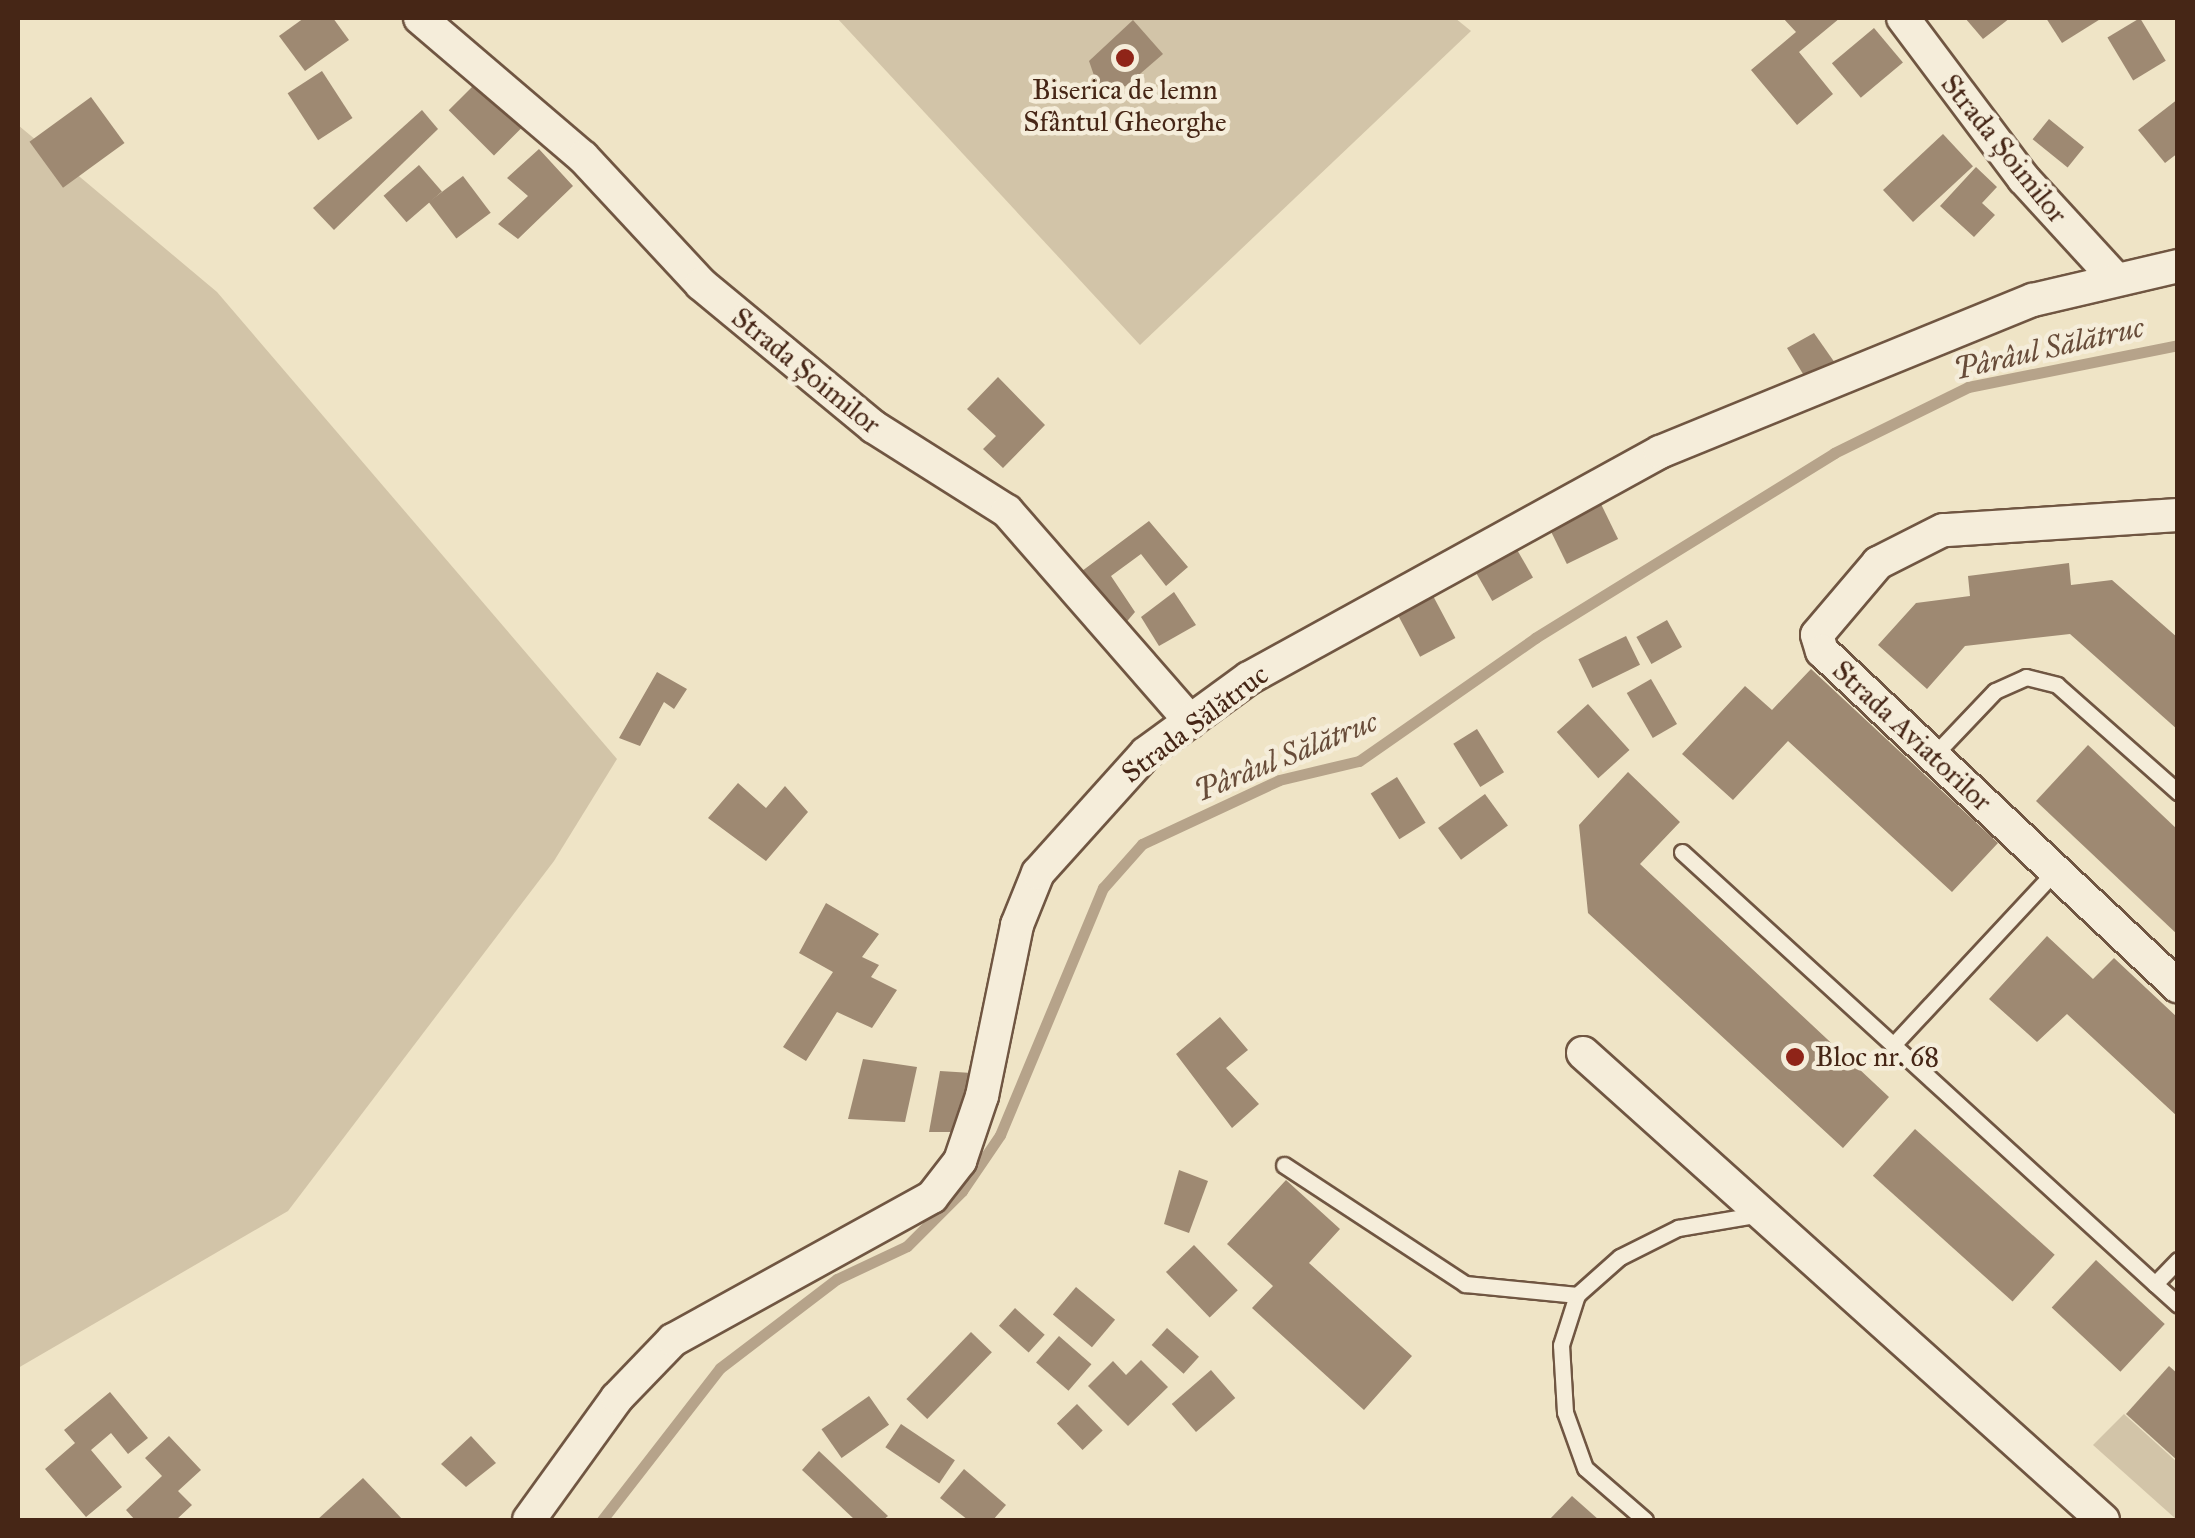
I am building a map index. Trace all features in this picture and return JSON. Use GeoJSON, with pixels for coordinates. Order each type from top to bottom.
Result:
{"type":"FeatureCollection","features":[{"type":"Feature","properties":{"kind":"street","name":"Strada Șoimilor"},"geometry":{"type":"LineString","coordinates":[[420,18],[584,157],[701,284],[874,428],[1008,511],[1190,721]]}},
{"type":"Feature","properties":{"kind":"street","name":"Strada Șoimilor"},"geometry":{"type":"LineString","coordinates":[[1903,18],[2024,179],[2112,275]]}},
{"type":"Feature","properties":{"kind":"street","name":"Strada Sălătruc"},"geometry":{"type":"LineString","coordinates":[[528,1520],[617,1398],[673,1340],[932,1197],[960,1161],[982,1096],[1017,924],[1038,873],[1121,778],[1190,721],[1440,567],[1660,452],[2112,275],[2178,266]]}},
{"type":"Feature","properties":{"kind":"street","name":"Strada Aviatorilor"},"geometry":{"type":"LineString","coordinates":[[2178,514],[1942,530],[1878,563],[1822,618],[1822,651],[2178,986]]}},
{"type":"Feature","properties":{"kind":"street"},"geometry":{"type":"LineString","coordinates":[[1582,1053],[2104,1520]]}},
{"type":"Feature","properties":{"kind":"lane"},"geometry":{"type":"LineString","coordinates":[[1934,755],[1995,692],[2026,677],[2057,685],[2178,792]]}},
{"type":"Feature","properties":{"kind":"lane"},"geometry":{"type":"LineString","coordinates":[[1682,852],[2178,1305]]}},
{"type":"Feature","properties":{"kind":"lane"},"geometry":{"type":"LineString","coordinates":[[1893,1045],[2055,871]]}},
{"type":"Feature","properties":{"kind":"lane"},"geometry":{"type":"LineString","coordinates":[[1284,1164],[1464,1284],[1577,1295]]}},
{"type":"Feature","properties":{"kind":"lane"},"geometry":{"type":"LineString","coordinates":[[1645,1520],[1585,1468],[1565,1412],[1562,1346],[1577,1295],[1620,1257],[1678,1228],[1762,1214]]}},
{"type":"Feature","properties":{"kind":"lane"},"geometry":{"type":"LineString","coordinates":[[2154,1284],[2178,1260]]}},
{"type":"Feature","properties":{"kind":"shaded area"},"geometry":{"type":"Polygon","coordinates":[[[837,18],[1455,18],[1471,31],[1140,345],[837,18]]]}},
{"type":"Feature","properties":{"kind":"shaded area"},"geometry":{"type":"Polygon","coordinates":[[[18,125],[217,292],[617,759],[554,861],[288,1211],[18,1368],[18,125]]]}},
{"type":"Feature","properties":{"kind":"shaded area"},"geometry":{"type":"Polygon","coordinates":[[[2124,1414],[2177,1462],[2177,1520],[2093,1445],[2124,1414]]]}},
{"type":"Feature","properties":{"kind":"building"},"geometry":{"type":"Polygon","coordinates":[[[304,18],[333,18],[349,40],[305,71],[279,36],[304,18]]]}},
{"type":"Feature","properties":{"kind":"building"},"geometry":{"type":"Polygon","coordinates":[[[1783,18],[1840,18],[1799,52],[1833,94],[1797,125],[1751,70],[1796,32],[1783,18]]]}},
{"type":"Feature","properties":{"kind":"building"},"geometry":{"type":"Polygon","coordinates":[[[1965,18],[2010,18],[1983,39],[1965,18]]]}},
{"type":"Feature","properties":{"kind":"building"},"geometry":{"type":"Polygon","coordinates":[[[2046,18],[2102,18],[2062,43],[2046,18]]]}},
{"type":"Feature","properties":{"kind":"building"},"geometry":{"type":"Polygon","coordinates":[[[2140,18],[2166,61],[2133,80],[2107,38],[2140,18]]]}},
{"type":"Feature","properties":{"kind":"building","name":"Biserica de lemn Sfântul Gheorghe"},"geometry":{"type":"Polygon","coordinates":[[[1133,20],[1163,54],[1126,86],[1099,90],[1089,61],[1133,20]]]}},
{"type":"Feature","properties":{"kind":"building"},"geometry":{"type":"Polygon","coordinates":[[[1874,28],[1903,62],[1861,98],[1832,63],[1874,28]]]}},
{"type":"Feature","properties":{"kind":"building"},"geometry":{"type":"Polygon","coordinates":[[[322,71],[352,118],[318,140],[288,93],[322,71]]]}},
{"type":"Feature","properties":{"kind":"building"},"geometry":{"type":"Polygon","coordinates":[[[477,82],[522,127],[494,156],[449,110],[477,82]]]}},
{"type":"Feature","properties":{"kind":"building"},"geometry":{"type":"Polygon","coordinates":[[[91,97],[125,143],[63,188],[30,142],[91,97]]]}},
{"type":"Feature","properties":{"kind":"building"},"geometry":{"type":"Polygon","coordinates":[[[2178,99],[2178,153],[2165,163],[2138,130],[2178,99]]]}},
{"type":"Feature","properties":{"kind":"building"},"geometry":{"type":"Polygon","coordinates":[[[422,110],[438,129],[334,230],[313,208],[422,110]]]}},
{"type":"Feature","properties":{"kind":"building"},"geometry":{"type":"Polygon","coordinates":[[[2049,119],[2084,147],[2068,168],[2033,139],[2049,119]]]}},
{"type":"Feature","properties":{"kind":"building"},"geometry":{"type":"Polygon","coordinates":[[[1943,134],[1973,166],[1913,222],[1883,190],[1943,134]]]}},
{"type":"Feature","properties":{"kind":"building"},"geometry":{"type":"Polygon","coordinates":[[[539,149],[573,186],[518,239],[498,224],[528,196],[507,178],[539,149]]]}},
{"type":"Feature","properties":{"kind":"building"},"geometry":{"type":"Polygon","coordinates":[[[419,165],[442,191],[406,222],[384,196],[419,165]]]}},
{"type":"Feature","properties":{"kind":"building"},"geometry":{"type":"Polygon","coordinates":[[[1976,167],[1997,187],[1982,203],[1995,215],[1974,237],[1940,206],[1976,167]]]}},
{"type":"Feature","properties":{"kind":"building"},"geometry":{"type":"Polygon","coordinates":[[[463,176],[491,213],[456,239],[429,202],[463,176]]]}},
{"type":"Feature","properties":{"kind":"building"},"geometry":{"type":"Polygon","coordinates":[[[1814,333],[1835,363],[1808,382],[1787,348],[1814,333]]]}},
{"type":"Feature","properties":{"kind":"building"},"geometry":{"type":"Polygon","coordinates":[[[998,377],[1045,425],[1003,468],[983,449],[996,436],[967,409],[998,377]]]}},
{"type":"Feature","properties":{"kind":"building"},"geometry":{"type":"Polygon","coordinates":[[[1601,504],[1618,539],[1567,564],[1550,529],[1601,504]]]}},
{"type":"Feature","properties":{"kind":"building"},"geometry":{"type":"Polygon","coordinates":[[[1149,521],[1188,567],[1166,586],[1141,554],[1111,576],[1135,612],[1123,626],[1082,571],[1149,521]]]}},
{"type":"Feature","properties":{"kind":"building"},"geometry":{"type":"Polygon","coordinates":[[[1516,548],[1533,577],[1492,601],[1475,572],[1516,548]]]}},
{"type":"Feature","properties":{"kind":"building"},"geometry":{"type":"Polygon","coordinates":[[[2069,563],[2071,585],[2112,580],[2178,638],[2178,730],[2070,634],[1965,646],[1927,689],[1878,645],[1916,603],[1970,596],[1968,576],[2069,563]]]}},
{"type":"Feature","properties":{"kind":"building"},"geometry":{"type":"Polygon","coordinates":[[[1174,592],[1196,625],[1159,646],[1141,617],[1174,592]]]}},
{"type":"Feature","properties":{"kind":"building"},"geometry":{"type":"Polygon","coordinates":[[[1431,592],[1455,638],[1420,657],[1396,611],[1431,592]]]}},
{"type":"Feature","properties":{"kind":"building"},"geometry":{"type":"Polygon","coordinates":[[[1667,620],[1682,647],[1651,664],[1636,637],[1667,620]]]}},
{"type":"Feature","properties":{"kind":"building"},"geometry":{"type":"Polygon","coordinates":[[[1626,636],[1640,665],[1592,688],[1578,659],[1626,636]]]}},
{"type":"Feature","properties":{"kind":"building"},"geometry":{"type":"Polygon","coordinates":[[[1811,669],[1998,843],[1952,892],[1788,741],[1733,800],[1682,754],[1745,686],[1772,710],[1811,669]]]}},
{"type":"Feature","properties":{"kind":"building"},"geometry":{"type":"Polygon","coordinates":[[[657,672],[687,689],[674,709],[664,702],[640,746],[619,738],[657,672]]]}},
{"type":"Feature","properties":{"kind":"building"},"geometry":{"type":"Polygon","coordinates":[[[1651,679],[1677,724],[1653,738],[1627,693],[1651,679]]]}},
{"type":"Feature","properties":{"kind":"building"},"geometry":{"type":"Polygon","coordinates":[[[1588,704],[1629,750],[1598,778],[1557,732],[1588,704]]]}},
{"type":"Feature","properties":{"kind":"building"},"geometry":{"type":"Polygon","coordinates":[[[1477,729],[1504,772],[1480,787],[1453,744],[1477,729]]]}},
{"type":"Feature","properties":{"kind":"building"},"geometry":{"type":"Polygon","coordinates":[[[2088,745],[2178,830],[2178,935],[2036,801],[2088,745]]]}},
{"type":"Feature","properties":{"kind":"building"},"geometry":{"type":"Polygon","coordinates":[[[1628,772],[1680,822],[1640,864],[1889,1097],[1843,1148],[1588,913],[1579,825],[1628,772]]]}},
{"type":"Feature","properties":{"kind":"building"},"geometry":{"type":"Polygon","coordinates":[[[1397,777],[1426,823],[1399,839],[1371,793],[1397,777]]]}},
{"type":"Feature","properties":{"kind":"building"},"geometry":{"type":"Polygon","coordinates":[[[738,783],[766,808],[785,786],[808,812],[766,861],[708,818],[738,783]]]}},
{"type":"Feature","properties":{"kind":"building"},"geometry":{"type":"Polygon","coordinates":[[[1485,794],[1508,826],[1461,860],[1438,828],[1485,794]]]}},
{"type":"Feature","properties":{"kind":"building"},"geometry":{"type":"Polygon","coordinates":[[[826,903],[879,934],[862,957],[879,965],[871,977],[897,990],[872,1028],[837,1012],[806,1061],[783,1047],[833,972],[799,953],[826,903]]]}},
{"type":"Feature","properties":{"kind":"building"},"geometry":{"type":"Polygon","coordinates":[[[2047,936],[2093,979],[2114,958],[2178,1018],[2178,1117],[2067,1014],[2037,1042],[1989,999],[2047,936]]]}},
{"type":"Feature","properties":{"kind":"building"},"geometry":{"type":"Polygon","coordinates":[[[1220,1017],[1248,1050],[1226,1068],[1259,1104],[1232,1128],[1176,1054],[1220,1017]]]}},
{"type":"Feature","properties":{"kind":"building"},"geometry":{"type":"Polygon","coordinates":[[[863,1059],[917,1067],[905,1122],[848,1119],[863,1059]]]}},
{"type":"Feature","properties":{"kind":"building"},"geometry":{"type":"Polygon","coordinates":[[[940,1071],[972,1073],[956,1132],[929,1132],[940,1071]]]}},
{"type":"Feature","properties":{"kind":"building"},"geometry":{"type":"Polygon","coordinates":[[[1915,1129],[2055,1255],[2013,1302],[1873,1176],[1915,1129]]]}},
{"type":"Feature","properties":{"kind":"building"},"geometry":{"type":"Polygon","coordinates":[[[1179,1170],[1208,1181],[1189,1233],[1164,1224],[1179,1170]]]}},
{"type":"Feature","properties":{"kind":"building"},"geometry":{"type":"Polygon","coordinates":[[[1286,1180],[1340,1229],[1309,1263],[1412,1356],[1364,1410],[1252,1308],[1273,1286],[1227,1244],[1286,1180]]]}},
{"type":"Feature","properties":{"kind":"building"},"geometry":{"type":"Polygon","coordinates":[[[1194,1245],[1238,1290],[1210,1317],[1166,1272],[1194,1245]]]}},
{"type":"Feature","properties":{"kind":"building"},"geometry":{"type":"Polygon","coordinates":[[[2096,1260],[2165,1324],[2120,1372],[2052,1308],[2096,1260]]]}},
{"type":"Feature","properties":{"kind":"building"},"geometry":{"type":"Polygon","coordinates":[[[1076,1287],[1115,1320],[1092,1347],[1053,1315],[1076,1287]]]}},
{"type":"Feature","properties":{"kind":"building"},"geometry":{"type":"Polygon","coordinates":[[[1015,1308],[1045,1335],[1029,1353],[999,1326],[1015,1308]]]}},
{"type":"Feature","properties":{"kind":"building"},"geometry":{"type":"Polygon","coordinates":[[[1167,1328],[1199,1357],[1184,1374],[1152,1345],[1167,1328]]]}},
{"type":"Feature","properties":{"kind":"building"},"geometry":{"type":"Polygon","coordinates":[[[971,1332],[992,1352],[927,1419],[906,1399],[971,1332]]]}},
{"type":"Feature","properties":{"kind":"building"},"geometry":{"type":"Polygon","coordinates":[[[1059,1336],[1091,1364],[1068,1391],[1036,1362],[1059,1336]]]}},
{"type":"Feature","properties":{"kind":"building"},"geometry":{"type":"Polygon","coordinates":[[[1141,1360],[1168,1387],[1128,1426],[1088,1386],[1113,1361],[1126,1375],[1141,1360]]]}},
{"type":"Feature","properties":{"kind":"building"},"geometry":{"type":"Polygon","coordinates":[[[2169,1366],[2178,1374],[2178,1461],[2126,1414],[2169,1366]]]}},
{"type":"Feature","properties":{"kind":"building"},"geometry":{"type":"Polygon","coordinates":[[[1211,1370],[1235,1398],[1196,1432],[1172,1404],[1211,1370]]]}},
{"type":"Feature","properties":{"kind":"building"},"geometry":{"type":"Polygon","coordinates":[[[110,1392],[148,1438],[128,1454],[111,1433],[91,1450],[122,1487],[86,1517],[45,1469],[75,1443],[64,1430],[110,1392]]]}},
{"type":"Feature","properties":{"kind":"building"},"geometry":{"type":"Polygon","coordinates":[[[869,1396],[889,1425],[842,1458],[821,1429],[869,1396]]]}},
{"type":"Feature","properties":{"kind":"building"},"geometry":{"type":"Polygon","coordinates":[[[1077,1404],[1103,1431],[1083,1450],[1057,1423],[1077,1404]]]}},
{"type":"Feature","properties":{"kind":"building"},"geometry":{"type":"Polygon","coordinates":[[[901,1424],[955,1460],[939,1484],[885,1447],[901,1424]]]}},
{"type":"Feature","properties":{"kind":"building"},"geometry":{"type":"Polygon","coordinates":[[[169,1436],[201,1470],[178,1491],[192,1505],[176,1520],[135,1520],[126,1510],[162,1476],[145,1458],[169,1436]]]}},
{"type":"Feature","properties":{"kind":"building"},"geometry":{"type":"Polygon","coordinates":[[[471,1436],[496,1463],[466,1487],[441,1464],[471,1436]]]}},
{"type":"Feature","properties":{"kind":"building"},"geometry":{"type":"Polygon","coordinates":[[[819,1451],[888,1516],[883,1520],[855,1520],[802,1470],[819,1451]]]}},
{"type":"Feature","properties":{"kind":"building"},"geometry":{"type":"Polygon","coordinates":[[[964,1469],[1006,1505],[993,1520],[968,1520],[940,1498],[964,1469]]]}},
{"type":"Feature","properties":{"kind":"building"},"geometry":{"type":"Polygon","coordinates":[[[363,1478],[403,1520],[317,1520],[363,1478]]]}},
{"type":"Feature","properties":{"kind":"building"},"geometry":{"type":"Polygon","coordinates":[[[1572,1496],[1599,1520],[1549,1520],[1572,1496]]]}},
{"type":"Feature","properties":{"kind":"waterway","name":"Pârâul Sălătruc"},"geometry":{"type":"LineString","coordinates":[[602,1520],[720,1368],[837,1279],[907,1246],[962,1191],[1000,1135],[1103,888],[1142,844],[1279,780],[1359,761],[1535,638],[1834,453],[1968,387],[2178,345]]}},
{"type":"Feature","properties":{"kind":"place","name":"Biserica de lemn Sfântul Gheorghe"},"geometry":{"type":"Point","coordinates":[1125,58]}},
{"type":"Feature","properties":{"kind":"place","name":"Bloc nr. 68"},"geometry":{"type":"Point","coordinates":[1795,1057]}}]}
